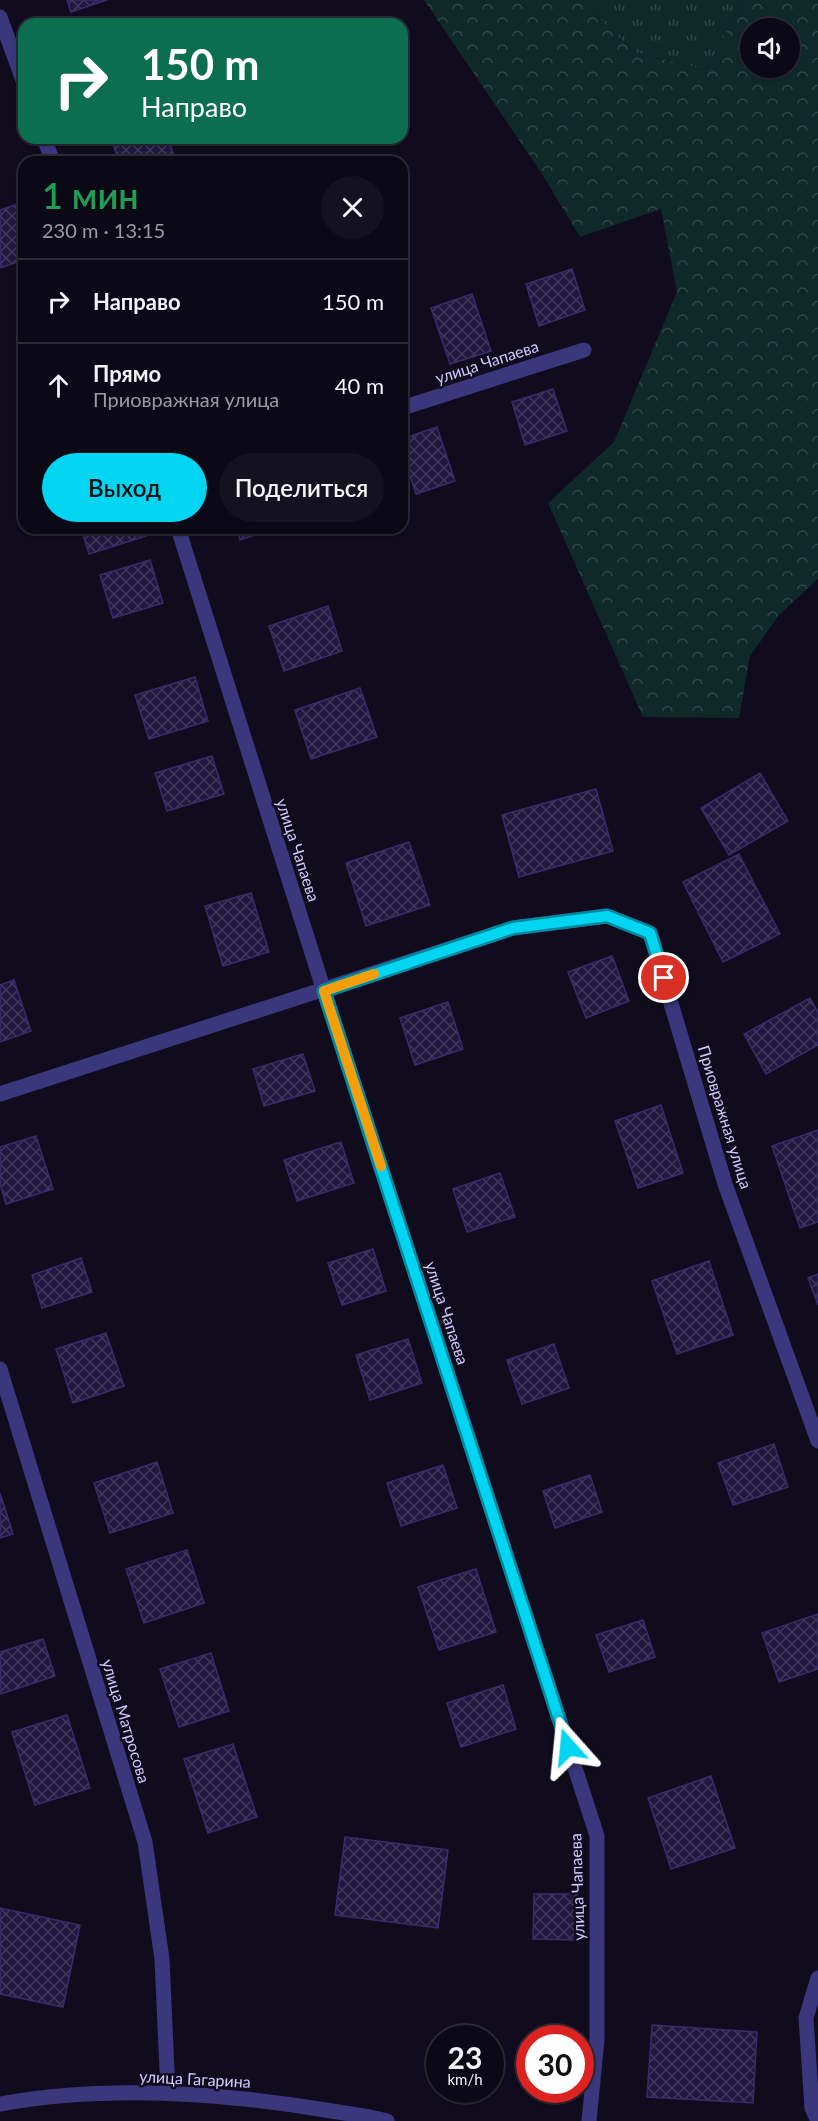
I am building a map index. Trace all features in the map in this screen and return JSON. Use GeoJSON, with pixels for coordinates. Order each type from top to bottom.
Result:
{"type":"FeatureCollection","features":[{"type":"Feature","properties":{"kind":"street"},"geometry":{"type":"LineString","coordinates":[[0,17],[18,66]]}},
{"type":"Feature","properties":{"kind":"street","name":"улица Чапаева"},"geometry":{"type":"LineString","coordinates":[[408,406],[584,350]]}},
{"type":"Feature","properties":{"kind":"street","name":"улица Чапаева"},"geometry":{"type":"LineString","coordinates":[[180,534],[324,991],[597,1836],[597,2040],[589,2121]]}},
{"type":"Feature","properties":{"kind":"street","name":"Приовражная улица"},"geometry":{"type":"LineString","coordinates":[[324,991],[513,928],[607,916],[650,933],[725,1184],[818,1441]]}},
{"type":"Feature","properties":{"kind":"street"},"geometry":{"type":"LineString","coordinates":[[0,1094],[324,991]]}},
{"type":"Feature","properties":{"kind":"street","name":"улица Матросова"},"geometry":{"type":"LineString","coordinates":[[0,1369],[145,1842],[162,1959],[168,2093]]}},
{"type":"Feature","properties":{"kind":"street"},"geometry":{"type":"LineString","coordinates":[[818,1978],[806,2018],[812,2108],[818,2121]]}},
{"type":"Feature","properties":{"kind":"street"},"geometry":{"type":"LineString","coordinates":[[806,2018],[818,1997]]}},
{"type":"Feature","properties":{"kind":"street","name":"улица Гагарина"},"geometry":{"type":"LineString","coordinates":[[0,2104],[97,2094],[168,2093],[272,2101],[387,2121]]}},
{"type":"Feature","properties":{"kind":"green space"},"geometry":{"type":"Polygon","coordinates":[[[424,0],[590,0],[600,19],[634,52],[706,70],[744,0],[818,0],[818,579],[779,615],[750,656],[739,718],[643,717],[548,503],[614,442],[677,292],[661,209],[580,237],[542,174],[424,0]]]}},
{"type":"Feature","properties":{"kind":"green space"},"geometry":{"type":"Polygon","coordinates":[[[590,0],[744,0],[706,70],[634,52],[600,19],[590,0]]]}},
{"type":"Feature","properties":{"kind":"building"},"geometry":{"type":"Polygon","coordinates":[[[67,0],[107,0],[71,12],[67,0]]]}},
{"type":"Feature","properties":{"kind":"building"},"geometry":{"type":"Polygon","coordinates":[[[113,144],[170,144],[174,156],[117,156],[113,144]]]}},
{"type":"Feature","properties":{"kind":"building"},"geometry":{"type":"Polygon","coordinates":[[[18,204],[18,262],[0,268],[0,210],[18,204]]]}},
{"type":"Feature","properties":{"kind":"building"},"geometry":{"type":"Polygon","coordinates":[[[572,269],[585,310],[539,326],[526,284],[572,269]]]}},
{"type":"Feature","properties":{"kind":"building"},"geometry":{"type":"Polygon","coordinates":[[[472,294],[491,351],[450,364],[431,308],[472,294]]]}},
{"type":"Feature","properties":{"kind":"building"},"geometry":{"type":"Polygon","coordinates":[[[553,389],[567,431],[525,445],[512,402],[553,389]]]}},
{"type":"Feature","properties":{"kind":"building"},"geometry":{"type":"Polygon","coordinates":[[[437,427],[455,481],[416,494],[408,469],[408,437],[437,427]]]}},
{"type":"Feature","properties":{"kind":"building"},"geometry":{"type":"Polygon","coordinates":[[[83,534],[146,534],[146,536],[89,554],[83,534]]]}},
{"type":"Feature","properties":{"kind":"building"},"geometry":{"type":"Polygon","coordinates":[[[238,534],[258,534],[240,540],[238,534]]]}},
{"type":"Feature","properties":{"kind":"building"},"geometry":{"type":"Polygon","coordinates":[[[150,560],[163,603],[113,618],[100,575],[150,560]]]}},
{"type":"Feature","properties":{"kind":"building"},"geometry":{"type":"Polygon","coordinates":[[[328,606],[342,651],[284,671],[269,626],[328,606]]]}},
{"type":"Feature","properties":{"kind":"building"},"geometry":{"type":"Polygon","coordinates":[[[195,677],[208,721],[149,739],[135,695],[195,677]]]}},
{"type":"Feature","properties":{"kind":"building"},"geometry":{"type":"Polygon","coordinates":[[[360,688],[377,737],[311,759],[295,710],[360,688]]]}},
{"type":"Feature","properties":{"kind":"building"},"geometry":{"type":"Polygon","coordinates":[[[212,756],[224,794],[167,811],[155,773],[212,756]]]}},
{"type":"Feature","properties":{"kind":"building"},"geometry":{"type":"Polygon","coordinates":[[[760,773],[788,821],[729,855],[701,808],[760,773]]]}},
{"type":"Feature","properties":{"kind":"building"},"geometry":{"type":"Polygon","coordinates":[[[596,789],[613,851],[519,877],[502,815],[596,789]]]}},
{"type":"Feature","properties":{"kind":"building"},"geometry":{"type":"Polygon","coordinates":[[[409,842],[430,905],[366,926],[346,863],[409,842]]]}},
{"type":"Feature","properties":{"kind":"building"},"geometry":{"type":"Polygon","coordinates":[[[739,854],[780,934],[723,962],[683,882],[739,854]]]}},
{"type":"Feature","properties":{"kind":"building"},"geometry":{"type":"Polygon","coordinates":[[[251,893],[269,952],[223,966],[205,906],[251,893]]]}},
{"type":"Feature","properties":{"kind":"building"},"geometry":{"type":"Polygon","coordinates":[[[612,956],[629,1001],[586,1018],[568,972],[612,956]]]}},
{"type":"Feature","properties":{"kind":"building"},"geometry":{"type":"Polygon","coordinates":[[[14,980],[31,1031],[0,1042],[0,985],[14,980]]]}},
{"type":"Feature","properties":{"kind":"building"},"geometry":{"type":"Polygon","coordinates":[[[810,998],[818,1012],[818,1045],[766,1074],[744,1034],[810,998]]]}},
{"type":"Feature","properties":{"kind":"building"},"geometry":{"type":"Polygon","coordinates":[[[448,1002],[463,1049],[415,1065],[400,1018],[448,1002]]]}},
{"type":"Feature","properties":{"kind":"building"},"geometry":{"type":"Polygon","coordinates":[[[303,1054],[315,1091],[264,1106],[253,1069],[303,1054]]]}},
{"type":"Feature","properties":{"kind":"building"},"geometry":{"type":"Polygon","coordinates":[[[661,1105],[683,1173],[638,1188],[615,1121],[661,1105]]]}},
{"type":"Feature","properties":{"kind":"building"},"geometry":{"type":"Polygon","coordinates":[[[818,1130],[818,1222],[800,1228],[772,1146],[818,1130]]]}},
{"type":"Feature","properties":{"kind":"building"},"geometry":{"type":"Polygon","coordinates":[[[36,1136],[53,1189],[6,1204],[0,1184],[0,1147],[36,1136]]]}},
{"type":"Feature","properties":{"kind":"building"},"geometry":{"type":"Polygon","coordinates":[[[341,1142],[354,1183],[297,1201],[284,1160],[341,1142]]]}},
{"type":"Feature","properties":{"kind":"building"},"geometry":{"type":"Polygon","coordinates":[[[500,1173],[515,1217],[467,1232],[453,1189],[500,1173]]]}},
{"type":"Feature","properties":{"kind":"building"},"geometry":{"type":"Polygon","coordinates":[[[373,1249],[386,1291],[342,1305],[328,1263],[373,1249]]]}},
{"type":"Feature","properties":{"kind":"building"},"geometry":{"type":"Polygon","coordinates":[[[81,1258],[92,1292],[42,1308],[32,1275],[81,1258]]]}},
{"type":"Feature","properties":{"kind":"building"},"geometry":{"type":"Polygon","coordinates":[[[709,1261],[733,1335],[677,1354],[652,1281],[709,1261]]]}},
{"type":"Feature","properties":{"kind":"building"},"geometry":{"type":"Polygon","coordinates":[[[818,1274],[818,1305],[808,1278],[818,1274]]]}},
{"type":"Feature","properties":{"kind":"building"},"geometry":{"type":"Polygon","coordinates":[[[106,1333],[124,1386],[73,1403],[56,1349],[106,1333]]]}},
{"type":"Feature","properties":{"kind":"building"},"geometry":{"type":"Polygon","coordinates":[[[408,1339],[422,1383],[370,1400],[356,1355],[408,1339]]]}},
{"type":"Feature","properties":{"kind":"building"},"geometry":{"type":"Polygon","coordinates":[[[554,1344],[569,1388],[522,1404],[507,1360],[554,1344]]]}},
{"type":"Feature","properties":{"kind":"building"},"geometry":{"type":"Polygon","coordinates":[[[774,1444],[788,1487],[733,1505],[718,1463],[774,1444]]]}},
{"type":"Feature","properties":{"kind":"building"},"geometry":{"type":"Polygon","coordinates":[[[157,1462],[173,1513],[110,1533],[94,1483],[157,1462]]]}},
{"type":"Feature","properties":{"kind":"building"},"geometry":{"type":"Polygon","coordinates":[[[443,1465],[457,1508],[401,1526],[387,1483],[443,1465]]]}},
{"type":"Feature","properties":{"kind":"building"},"geometry":{"type":"Polygon","coordinates":[[[590,1475],[602,1512],[555,1528],[543,1491],[590,1475]]]}},
{"type":"Feature","properties":{"kind":"building"},"geometry":{"type":"Polygon","coordinates":[[[0,1493],[13,1534],[0,1538],[0,1493]]]}},
{"type":"Feature","properties":{"kind":"building"},"geometry":{"type":"Polygon","coordinates":[[[187,1550],[204,1603],[144,1623],[126,1569],[187,1550]]]}},
{"type":"Feature","properties":{"kind":"building"},"geometry":{"type":"Polygon","coordinates":[[[476,1569],[496,1632],[439,1650],[418,1587],[476,1569]]]}},
{"type":"Feature","properties":{"kind":"building"},"geometry":{"type":"Polygon","coordinates":[[[818,1614],[818,1669],[779,1682],[762,1633],[818,1614]]]}},
{"type":"Feature","properties":{"kind":"building"},"geometry":{"type":"Polygon","coordinates":[[[643,1620],[655,1657],[609,1672],[596,1635],[643,1620]]]}},
{"type":"Feature","properties":{"kind":"building"},"geometry":{"type":"Polygon","coordinates":[[[43,1639],[55,1676],[1,1694],[0,1652],[43,1639]]]}},
{"type":"Feature","properties":{"kind":"building"},"geometry":{"type":"Polygon","coordinates":[[[211,1653],[229,1711],[179,1727],[160,1669],[211,1653]]]}},
{"type":"Feature","properties":{"kind":"building"},"geometry":{"type":"Polygon","coordinates":[[[503,1685],[516,1729],[461,1747],[447,1703],[503,1685]]]}},
{"type":"Feature","properties":{"kind":"building"},"geometry":{"type":"Polygon","coordinates":[[[67,1715],[90,1788],[35,1805],[12,1732],[67,1715]]]}},
{"type":"Feature","properties":{"kind":"building"},"geometry":{"type":"Polygon","coordinates":[[[233,1744],[257,1817],[208,1833],[184,1759],[233,1744]]]}},
{"type":"Feature","properties":{"kind":"building"},"geometry":{"type":"Polygon","coordinates":[[[711,1776],[735,1848],[671,1869],[648,1798],[711,1776]]]}},
{"type":"Feature","properties":{"kind":"building"},"geometry":{"type":"Polygon","coordinates":[[[345,1837],[448,1850],[438,1928],[335,1915],[345,1837]]]}},
{"type":"Feature","properties":{"kind":"building"},"geometry":{"type":"Polygon","coordinates":[[[534,1894],[578,1894],[577,1940],[533,1939],[534,1894]]]}},
{"type":"Feature","properties":{"kind":"building"},"geometry":{"type":"Polygon","coordinates":[[[0,1908],[80,1925],[63,2007],[0,1994],[0,1908]]]}},
{"type":"Feature","properties":{"kind":"building"},"geometry":{"type":"Polygon","coordinates":[[[652,2025],[757,2032],[753,2103],[647,2097],[652,2025]]]}},
{"type":"Feature","properties":{"kind":"slow traffic"},"geometry":{"type":"LineString","coordinates":[[374,974],[324,991],[381,1166]]}},
{"type":"Feature","properties":{"kind":"route"},"geometry":{"type":"LineString","coordinates":[[568,1747],[324,991],[513,928],[607,916],[650,933],[664,978]]}}]}
